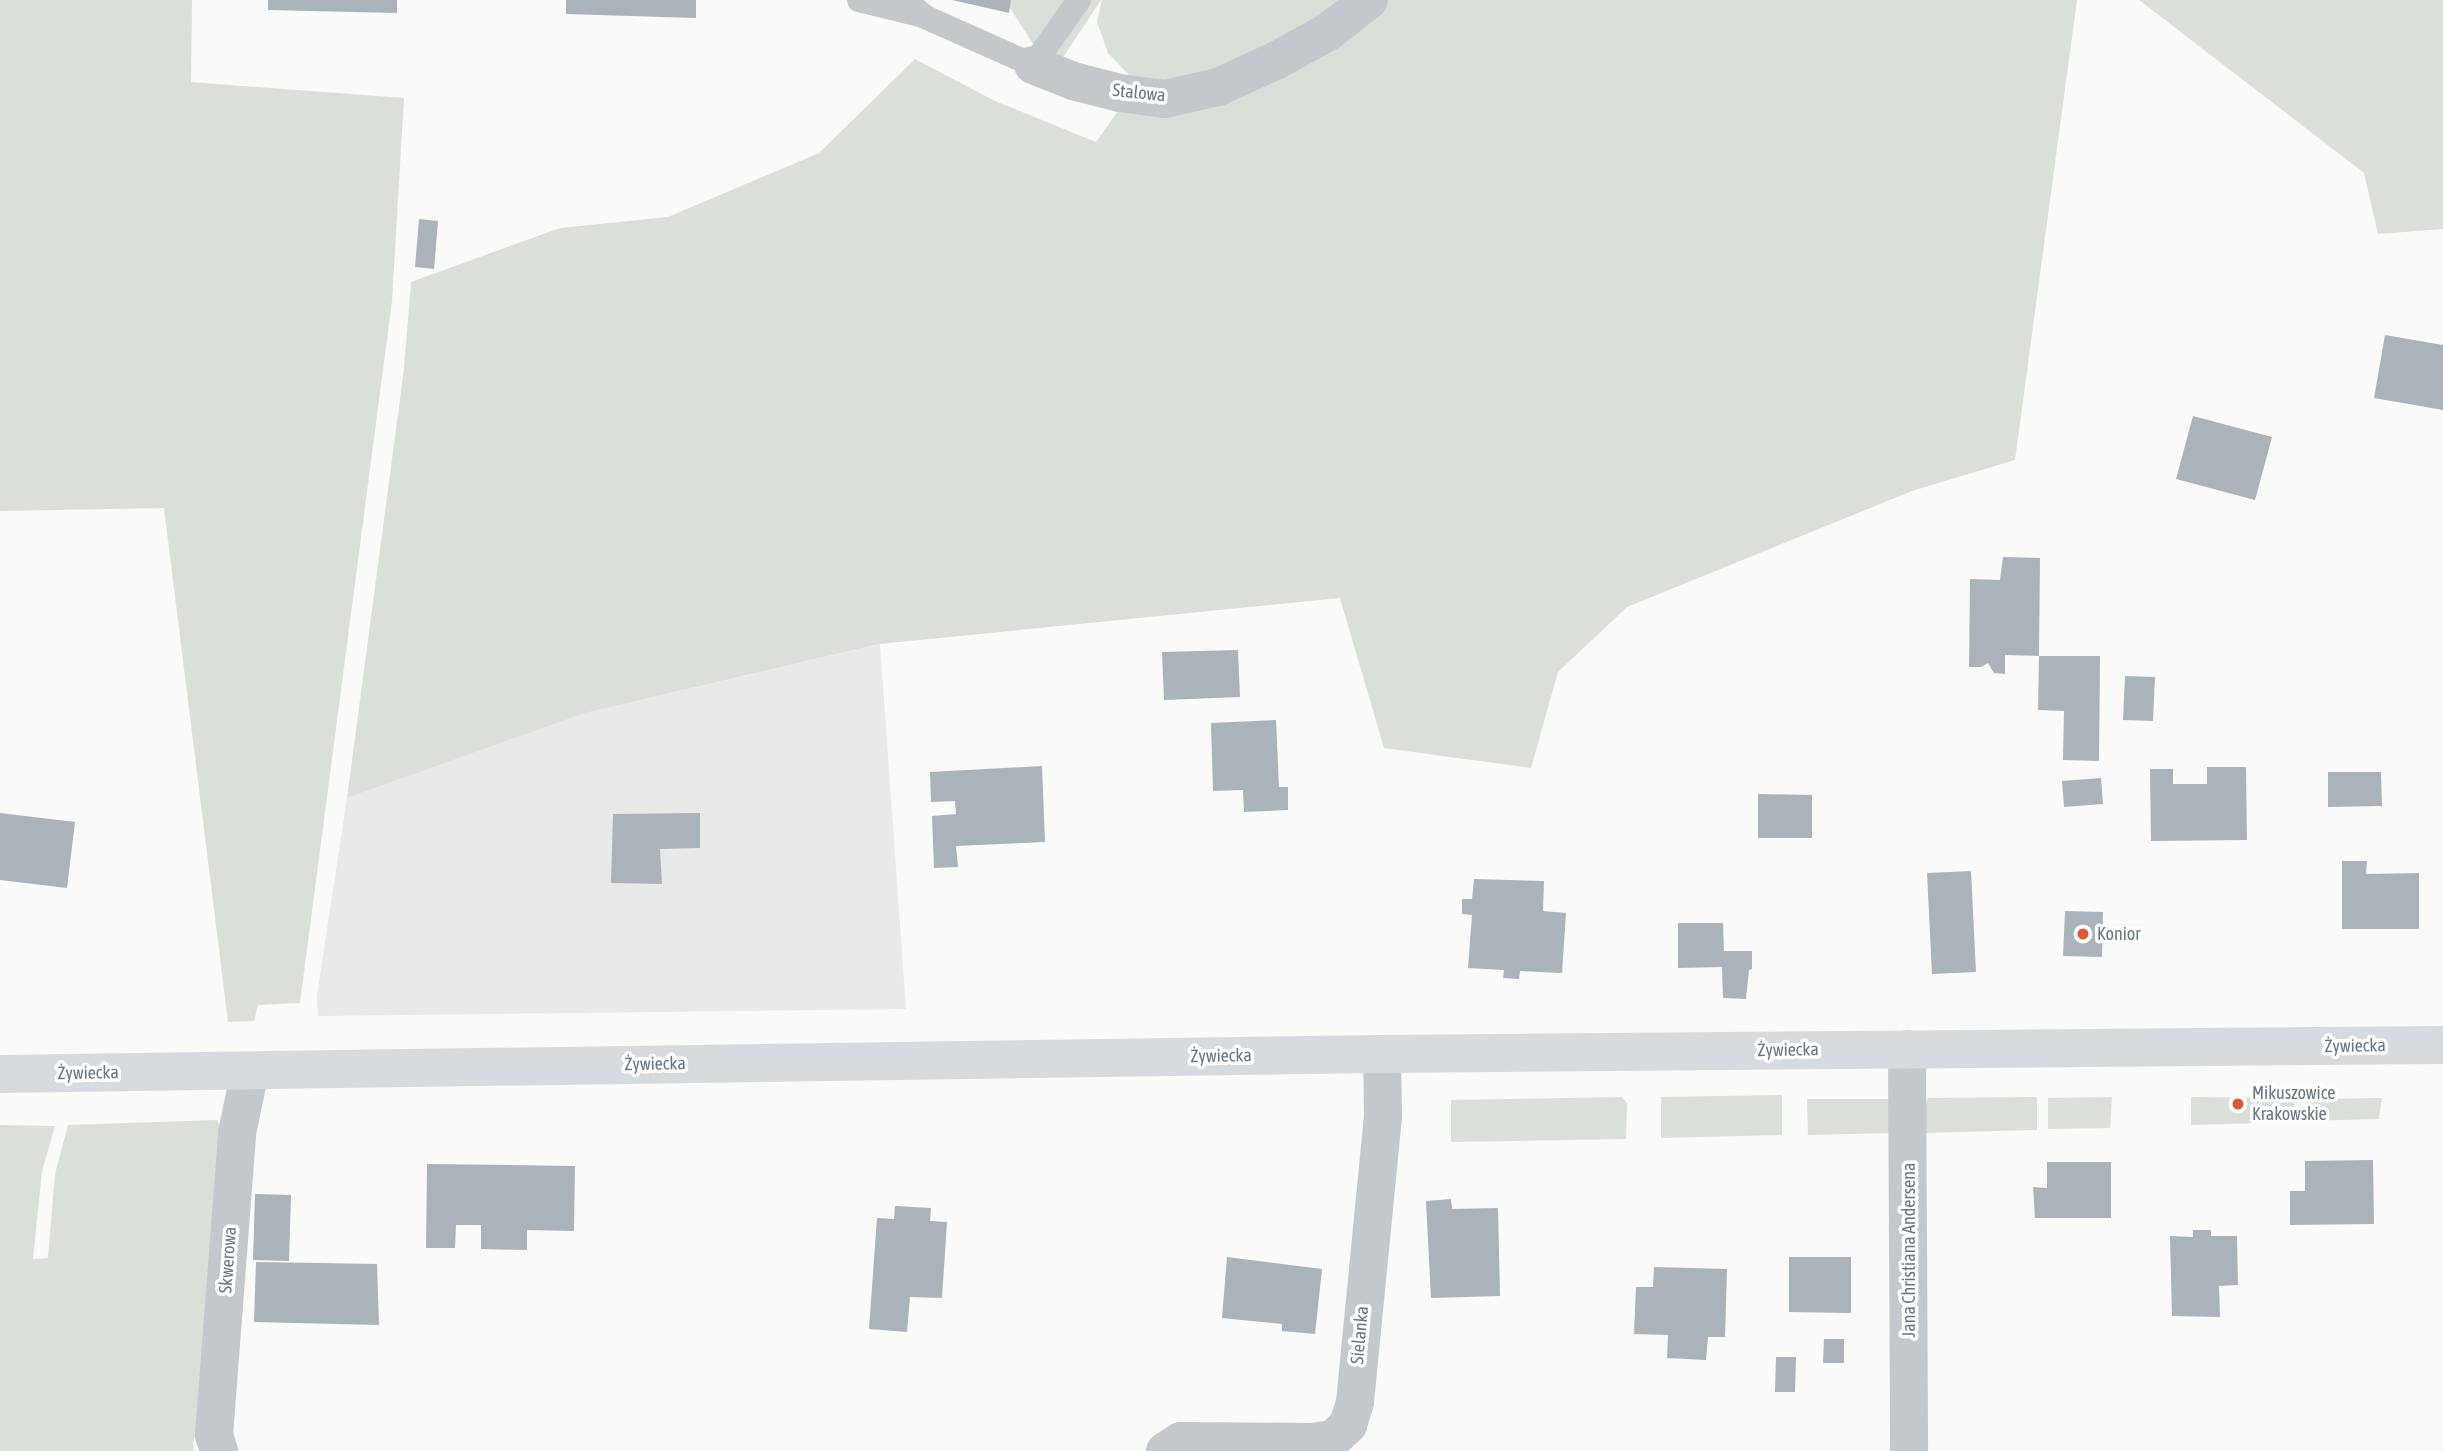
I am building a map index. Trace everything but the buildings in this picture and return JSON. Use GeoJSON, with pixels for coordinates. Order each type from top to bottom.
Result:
{"type":"FeatureCollection","features":[{"type":"Feature","properties":{"kind":"main road","name":"Żywiecka"},"geometry":{"type":"LineString","coordinates":[[0,1074],[1382,1054],[2443,1045]]}},
{"type":"Feature","properties":{"kind":"street","name":"Stalowa"},"geometry":{"type":"LineString","coordinates":[[1033,65],[1096,87],[1165,99],[1218,88],[1277,60],[1328,32],[1369,0]]}},
{"type":"Feature","properties":{"kind":"street","name":"Jana Christiana Andersena"},"geometry":{"type":"LineString","coordinates":[[1907,1049],[1909,1451]]}},
{"type":"Feature","properties":{"kind":"street","name":"Sielanka"},"geometry":{"type":"LineString","coordinates":[[1165,1451],[1181,1441],[1312,1442],[1333,1439],[1348,1425],[1355,1402],[1383,1116],[1382,1054]]}},
{"type":"Feature","properties":{"kind":"street","name":"Skwerowa"},"geometry":{"type":"LineString","coordinates":[[219,1451],[214,1435],[237,1133],[250,1071]]}},
{"type":"Feature","properties":{"kind":"lane"},"geometry":{"type":"LineString","coordinates":[[859,0],[884,9],[925,17]]}},
{"type":"Feature","properties":{"kind":"lane","name":"Stalowa"},"geometry":{"type":"LineString","coordinates":[[905,0],[925,17],[1033,65]]}},
{"type":"Feature","properties":{"kind":"lane"},"geometry":{"type":"LineString","coordinates":[[1033,65],[1079,0]]}},
{"type":"Feature","properties":{"kind":"shaded area"},"geometry":{"type":"Polygon","coordinates":[[[0,0],[192,0],[191,82],[404,98],[392,301],[300,1003],[258,1005],[254,1021],[228,1022],[164,508],[0,511],[0,0]]]}},
{"type":"Feature","properties":{"kind":"shaded area"},"geometry":{"type":"Polygon","coordinates":[[[1005,0],[1101,0],[1052,74],[1005,0]]]}},
{"type":"Feature","properties":{"kind":"shaded area"},"geometry":{"type":"Polygon","coordinates":[[[1102,0],[1351,0],[1272,52],[1159,86],[1129,75],[1108,53],[1097,22],[1102,0]]]}},
{"type":"Feature","properties":{"kind":"shaded area"},"geometry":{"type":"Polygon","coordinates":[[[1387,0],[2077,0],[2015,460],[1912,491],[1627,607],[1558,672],[1531,768],[1384,748],[1340,598],[879,644],[585,713],[347,798],[404,369],[411,282],[560,228],[668,217],[819,153],[915,59],[995,101],[1096,142],[1118,111],[1387,0]]]}},
{"type":"Feature","properties":{"kind":"shaded area"},"geometry":{"type":"Polygon","coordinates":[[[2139,0],[2443,0],[2443,229],[2378,234],[2364,173],[2139,0]]]}},
{"type":"Feature","properties":{"kind":"shaded area"},"geometry":{"type":"Polygon","coordinates":[[[880,644],[906,1009],[318,1016],[317,995],[347,798],[585,713],[880,644]]]}},
{"type":"Feature","properties":{"kind":"shaded area"},"geometry":{"type":"Polygon","coordinates":[[[1782,1095],[1782,1135],[1661,1138],[1661,1097],[1782,1095]]]}},
{"type":"Feature","properties":{"kind":"shaded area"},"geometry":{"type":"Polygon","coordinates":[[[1622,1097],[1627,1103],[1626,1139],[1451,1142],[1451,1100],[1622,1097]]]}},
{"type":"Feature","properties":{"kind":"shaded area"},"geometry":{"type":"Polygon","coordinates":[[[2037,1097],[2037,1130],[1922,1133],[1922,1113],[1928,1098],[2037,1097]]]}},
{"type":"Feature","properties":{"kind":"shaded area"},"geometry":{"type":"Polygon","coordinates":[[[2112,1097],[2110,1128],[2048,1129],[2048,1098],[2112,1097]]]}},
{"type":"Feature","properties":{"kind":"shaded area"},"geometry":{"type":"Polygon","coordinates":[[[2191,1097],[2294,1098],[2295,1122],[2191,1125],[2191,1097]]]}},
{"type":"Feature","properties":{"kind":"shaded area"},"geometry":{"type":"Polygon","coordinates":[[[2382,1098],[2379,1119],[2305,1121],[2306,1099],[2382,1098]]]}},
{"type":"Feature","properties":{"kind":"shaded area"},"geometry":{"type":"Polygon","coordinates":[[[1807,1099],[1889,1099],[1893,1133],[1808,1135],[1807,1099]]]}},
{"type":"Feature","properties":{"kind":"shaded area"},"geometry":{"type":"Polygon","coordinates":[[[217,1120],[224,1135],[207,1397],[193,1443],[194,1451],[0,1451],[0,1125],[55,1126],[42,1171],[33,1259],[48,1258],[55,1174],[68,1125],[217,1120]]]}},
{"type":"Feature","properties":{"kind":"place","name":"Konior"},"geometry":{"type":"Point","coordinates":[2083,934]}},
{"type":"Feature","properties":{"kind":"place","name":"Mikuszowice Krakowskie"},"geometry":{"type":"Point","coordinates":[2238,1104]}}]}
